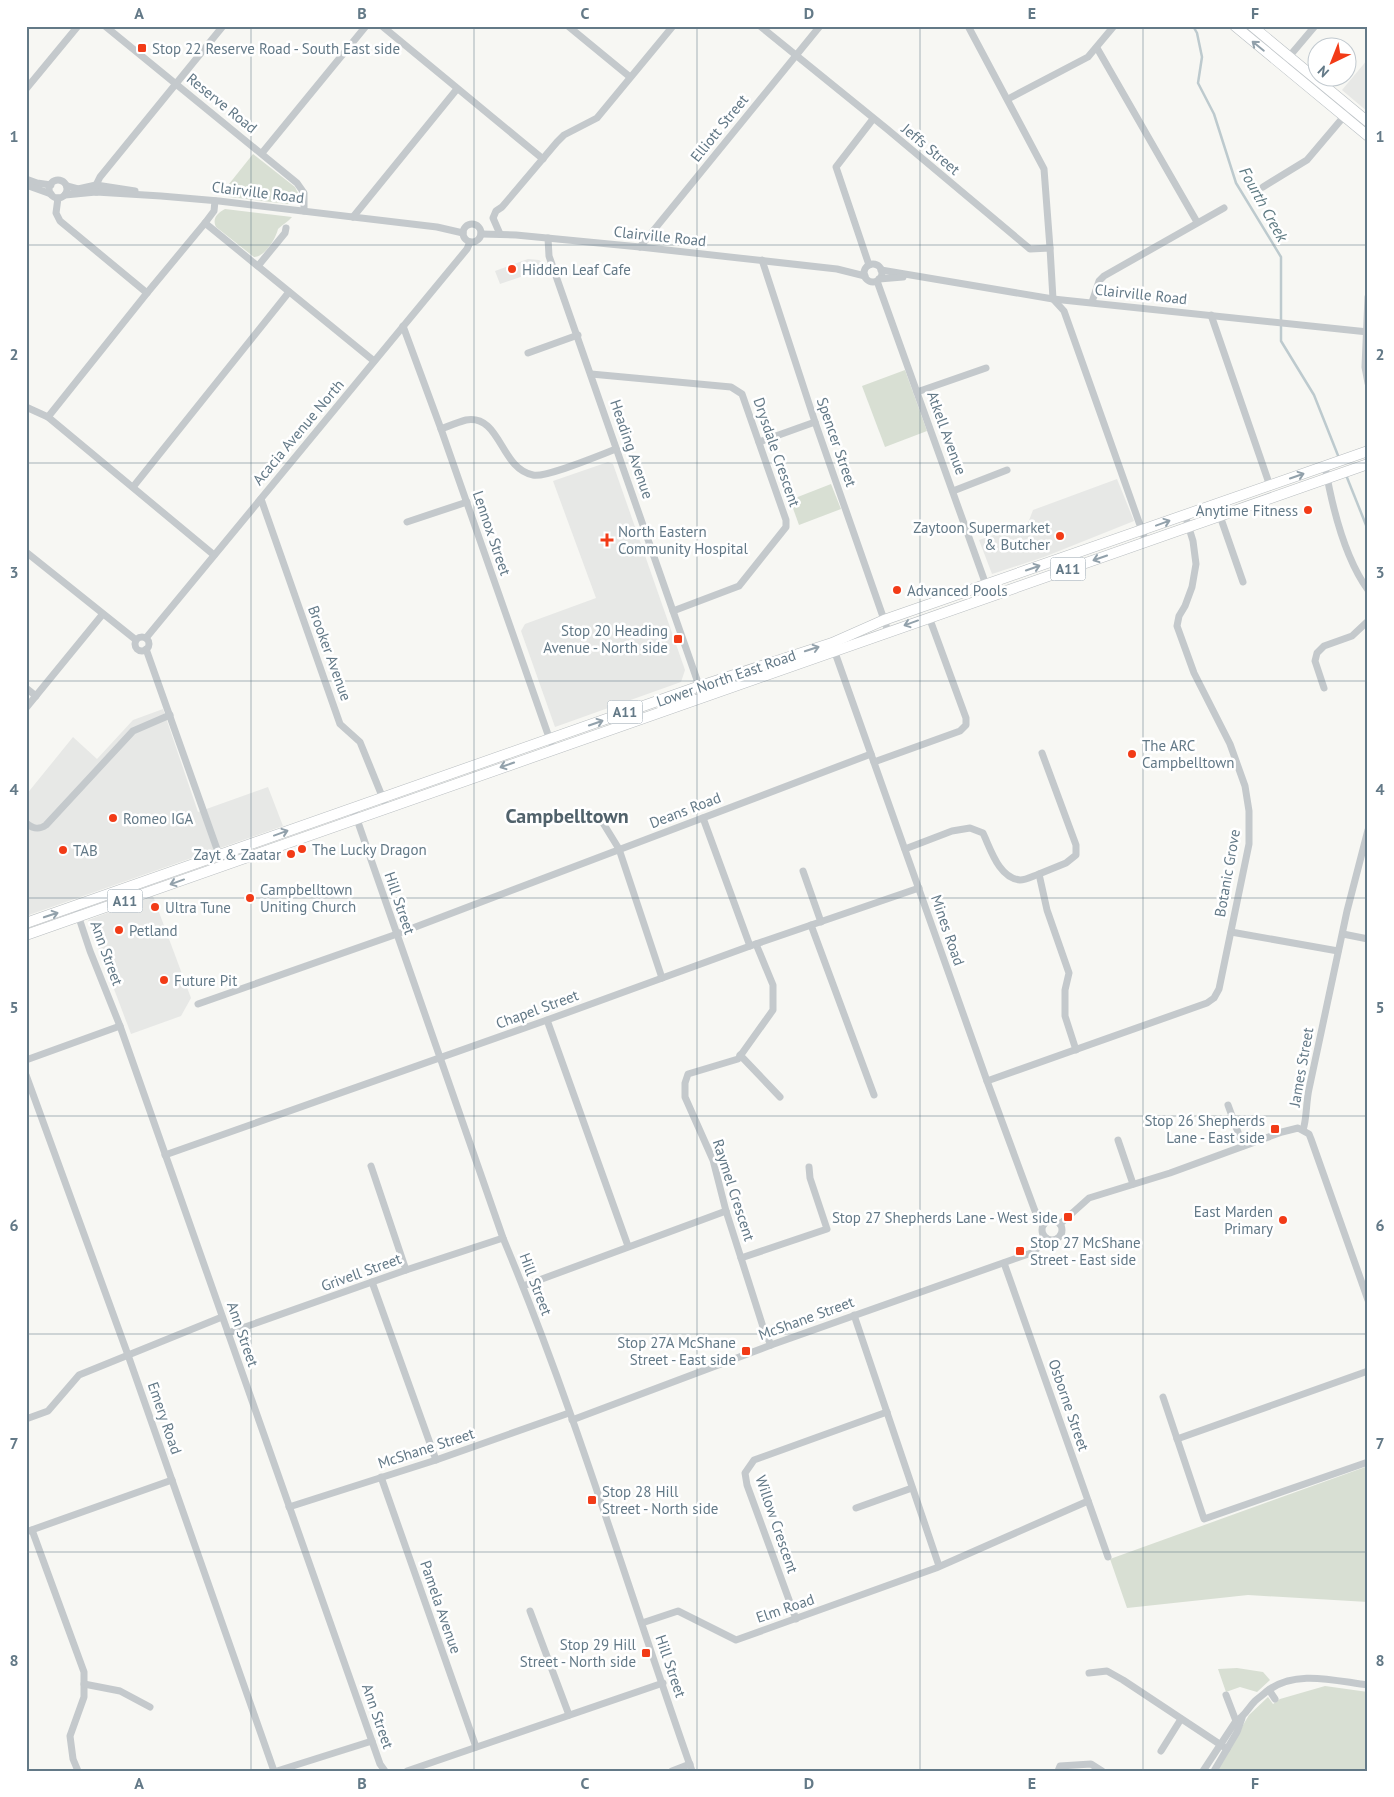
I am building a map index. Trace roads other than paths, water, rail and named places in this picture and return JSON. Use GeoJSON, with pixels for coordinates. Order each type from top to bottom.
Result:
{"type":"FeatureCollection","features":[{"type":"Feature","properties":{"kind":"main road"},"geometry":{"type":"LineString","coordinates":[[1234,26],[1286,61],[1348,112],[1368,136]]}},
{"type":"Feature","properties":{"kind":"main road"},"geometry":{"type":"LineString","coordinates":[[1252,26],[1286,61]]}},
{"type":"Feature","properties":{"kind":"main road"},"geometry":{"type":"LineString","coordinates":[[1348,112],[1368,122]]}},
{"type":"Feature","properties":{"kind":"main road","name":"Lower North East Road"},"geometry":{"type":"LineString","coordinates":[[26,934],[704,697],[833,647],[884,620],[1368,451]]}},
{"type":"Feature","properties":{"kind":"main road","name":"Lower North East Road"},"geometry":{"type":"LineString","coordinates":[[26,923],[700,686],[888,632],[1368,464]]}},
{"type":"Feature","properties":{"kind":"street"},"geometry":{"type":"LineString","coordinates":[[26,89],[78,26]]}},
{"type":"Feature","properties":{"kind":"street","name":"Reserve Road"},"geometry":{"type":"LineString","coordinates":[[105,26],[262,153],[301,187],[304,196],[304,211]]}},
{"type":"Feature","properties":{"kind":"street"},"geometry":{"type":"LineString","coordinates":[[96,189],[100,177],[223,26]]}},
{"type":"Feature","properties":{"kind":"street"},"geometry":{"type":"LineString","coordinates":[[262,153],[366,26]]}},
{"type":"Feature","properties":{"kind":"street"},"geometry":{"type":"LineString","coordinates":[[382,26],[542,159]]}},
{"type":"Feature","properties":{"kind":"street"},"geometry":{"type":"LineString","coordinates":[[568,26],[630,77]]}},
{"type":"Feature","properties":{"kind":"street"},"geometry":{"type":"LineString","coordinates":[[500,234],[494,221],[495,213],[564,135],[597,118],[673,26]]}},
{"type":"Feature","properties":{"kind":"street","name":"Jeffs Street"},"geometry":{"type":"LineString","coordinates":[[760,26],[1030,249],[1050,248]]}},
{"type":"Feature","properties":{"kind":"street","name":"Elliott Street"},"geometry":{"type":"LineString","coordinates":[[640,247],[820,26]]}},
{"type":"Feature","properties":{"kind":"street"},"geometry":{"type":"LineString","coordinates":[[968,26],[1044,169],[1053,299],[1064,311],[1146,542]]}},
{"type":"Feature","properties":{"kind":"street"},"geometry":{"type":"LineString","coordinates":[[1008,99],[1088,56],[1097,48],[1114,26]]}},
{"type":"Feature","properties":{"kind":"street"},"geometry":{"type":"LineString","coordinates":[[1286,61],[1315,26]]}},
{"type":"Feature","properties":{"kind":"street"},"geometry":{"type":"LineString","coordinates":[[1097,48],[1197,222]]}},
{"type":"Feature","properties":{"kind":"street"},"geometry":{"type":"LineString","coordinates":[[353,217],[457,89]]}},
{"type":"Feature","properties":{"kind":"street"},"geometry":{"type":"LineString","coordinates":[[1263,187],[1307,160],[1348,112]]}},
{"type":"Feature","properties":{"kind":"street"},"geometry":{"type":"LineString","coordinates":[[867,266],[878,266],[881,270],[878,280],[871,281],[865,276],[867,266],[836,167],[873,118]]}},
{"type":"Feature","properties":{"kind":"street"},"geometry":{"type":"LineString","coordinates":[[26,179],[51,185],[58,180],[64,182],[67,186],[56,212],[60,221],[147,293]]}},
{"type":"Feature","properties":{"kind":"street"},"geometry":{"type":"LineString","coordinates":[[26,185],[62,197]]}},
{"type":"Feature","properties":{"kind":"street"},"geometry":{"type":"LineString","coordinates":[[51,185],[51,194]]}},
{"type":"Feature","properties":{"kind":"street","name":"Clairville Road"},"geometry":{"type":"LineString","coordinates":[[67,186],[78,189],[96,189],[304,211],[437,227],[463,233]]}},
{"type":"Feature","properties":{"kind":"street","name":"Clairville Road"},"geometry":{"type":"LineString","coordinates":[[62,197],[96,189]]}},
{"type":"Feature","properties":{"kind":"street"},"geometry":{"type":"LineString","coordinates":[[48,417],[205,223],[214,211],[215,201]]}},
{"type":"Feature","properties":{"kind":"street"},"geometry":{"type":"LineString","coordinates":[[1092,302],[1099,281],[1104,276],[1224,208]]}},
{"type":"Feature","properties":{"kind":"street"},"geometry":{"type":"LineString","coordinates":[[205,223],[374,361]]}},
{"type":"Feature","properties":{"kind":"street"},"geometry":{"type":"LineString","coordinates":[[471,224],[479,228],[481,234],[475,242],[470,242],[464,239],[463,233],[465,227],[471,224]]}},
{"type":"Feature","properties":{"kind":"street"},"geometry":{"type":"LineString","coordinates":[[258,266],[285,233],[286,228]]}},
{"type":"Feature","properties":{"kind":"street","name":"Clairville Road"},"geometry":{"type":"LineString","coordinates":[[481,234],[548,238],[762,260],[836,269],[865,276]]}},
{"type":"Feature","properties":{"kind":"street","name":"Heading Avenue"},"geometry":{"type":"LineString","coordinates":[[548,238],[549,256],[704,697]]}},
{"type":"Feature","properties":{"kind":"street","name":"Acacia Avenue North"},"geometry":{"type":"LineString","coordinates":[[146,638],[467,249],[470,242]]}},
{"type":"Feature","properties":{"kind":"street","name":"Spencer Street"},"geometry":{"type":"LineString","coordinates":[[762,260],[815,422],[888,632]]}},
{"type":"Feature","properties":{"kind":"street","name":"Clairville Road"},"geometry":{"type":"LineString","coordinates":[[836,269],[867,266]]}},
{"type":"Feature","properties":{"kind":"street","name":"Clairville Road"},"geometry":{"type":"LineString","coordinates":[[881,270],[913,277],[1053,299],[1367,332]]}},
{"type":"Feature","properties":{"kind":"street","name":"Clairville Road"},"geometry":{"type":"LineString","coordinates":[[878,280],[913,277]]}},
{"type":"Feature","properties":{"kind":"street","name":"Atkell Avenue"},"geometry":{"type":"LineString","coordinates":[[878,280],[990,596]]}},
{"type":"Feature","properties":{"kind":"street"},"geometry":{"type":"LineString","coordinates":[[133,487],[290,292]]}},
{"type":"Feature","properties":{"kind":"street"},"geometry":{"type":"LineString","coordinates":[[1368,297],[1365,367],[1368,383]]}},
{"type":"Feature","properties":{"kind":"street"},"geometry":{"type":"LineString","coordinates":[[1211,315],[1270,486]]}},
{"type":"Feature","properties":{"kind":"street","name":"Lennox Street"},"geometry":{"type":"LineString","coordinates":[[403,326],[553,750]]}},
{"type":"Feature","properties":{"kind":"street"},"geometry":{"type":"LineString","coordinates":[[528,353],[578,335]]}},
{"type":"Feature","properties":{"kind":"street"},"geometry":{"type":"LineString","coordinates":[[917,392],[986,368]]}},
{"type":"Feature","properties":{"kind":"street","name":"Drysdale Crescent"},"geometry":{"type":"LineString","coordinates":[[591,374],[731,387],[742,394],[759,442],[786,520],[786,527],[739,586],[673,610]]}},
{"type":"Feature","properties":{"kind":"street"},"geometry":{"type":"LineString","coordinates":[[26,407],[48,417],[214,555]]}},
{"type":"Feature","properties":{"kind":"street"},"geometry":{"type":"LineString","coordinates":[[441,429],[468,420],[484,423],[493,432],[514,466],[522,472],[535,476],[547,474],[616,449]]}},
{"type":"Feature","properties":{"kind":"street"},"geometry":{"type":"LineString","coordinates":[[759,442],[815,422]]}},
{"type":"Feature","properties":{"kind":"street"},"geometry":{"type":"LineString","coordinates":[[1324,466],[1341,534],[1355,568],[1368,590]]}},
{"type":"Feature","properties":{"kind":"street"},"geometry":{"type":"LineString","coordinates":[[953,491],[1006,470]]}},
{"type":"Feature","properties":{"kind":"street","name":"Brooker Avenue"},"geometry":{"type":"LineString","coordinates":[[260,499],[340,724],[360,742],[386,808]]}},
{"type":"Feature","properties":{"kind":"street"},"geometry":{"type":"LineString","coordinates":[[407,522],[466,502]]}},
{"type":"Feature","properties":{"kind":"street","name":"Botanic Grove"},"geometry":{"type":"LineString","coordinates":[[987,1081],[1211,1001],[1217,995],[1249,844],[1249,811],[1245,786],[1230,744],[1194,673],[1178,626],[1179,616],[1185,606],[1192,586],[1196,564],[1196,553],[1185,515]]}},
{"type":"Feature","properties":{"kind":"street"},"geometry":{"type":"LineString","coordinates":[[1220,516],[1243,582]]}},
{"type":"Feature","properties":{"kind":"street"},"geometry":{"type":"LineString","coordinates":[[26,552],[102,615],[136,640]]}},
{"type":"Feature","properties":{"kind":"street"},"geometry":{"type":"LineString","coordinates":[[26,708],[102,615]]}},
{"type":"Feature","properties":{"kind":"street"},"geometry":{"type":"LineString","coordinates":[[874,762],[960,731],[966,725],[966,718],[929,617]]}},
{"type":"Feature","properties":{"kind":"street"},"geometry":{"type":"LineString","coordinates":[[1324,688],[1315,661],[1317,653],[1324,646],[1352,636],[1368,621]]}},
{"type":"Feature","properties":{"kind":"street"},"geometry":{"type":"LineString","coordinates":[[136,640],[140,637],[146,638],[148,644],[146,649],[223,866]]}},
{"type":"Feature","properties":{"kind":"street"},"geometry":{"type":"LineString","coordinates":[[136,640],[135,645],[138,650],[146,649]]}},
{"type":"Feature","properties":{"kind":"street","name":"Mines Road"},"geometry":{"type":"LineString","coordinates":[[833,647],[987,1081],[1035,1211],[1045,1223]]}},
{"type":"Feature","properties":{"kind":"street"},"geometry":{"type":"LineString","coordinates":[[26,688],[36,696]]}},
{"type":"Feature","properties":{"kind":"street"},"geometry":{"type":"LineString","coordinates":[[26,824],[36,828],[46,825],[133,731],[170,715]]}},
{"type":"Feature","properties":{"kind":"street"},"geometry":{"type":"LineString","coordinates":[[905,849],[952,831],[970,828],[983,833],[1000,868],[1012,878],[1022,880],[1066,863],[1076,855],[1076,845],[1042,753]]}},
{"type":"Feature","properties":{"kind":"street","name":"Deans Road"},"geometry":{"type":"LineString","coordinates":[[198,1004],[397,934],[871,754]]}},
{"type":"Feature","properties":{"kind":"street","name":"Hill Street"},"geometry":{"type":"LineString","coordinates":[[353,808],[503,1238],[523,1286],[571,1417],[691,1768]]}},
{"type":"Feature","properties":{"kind":"street","name":"Raymel Crescent"},"geometry":{"type":"LineString","coordinates":[[703,818],[753,945],[773,985],[774,1010],[738,1059],[688,1074],[685,1083],[685,1097],[713,1160],[726,1211],[764,1330],[771,1344]]}},
{"type":"Feature","properties":{"kind":"street"},"geometry":{"type":"LineString","coordinates":[[603,823],[619,849],[662,978]]}},
{"type":"Feature","properties":{"kind":"street","name":"James Street"},"geometry":{"type":"LineString","coordinates":[[1368,830],[1338,951],[1309,1089],[1305,1113],[1307,1120],[1303,1130],[1309,1134],[1311,1139],[1368,1300]]}},
{"type":"Feature","properties":{"kind":"street"},"geometry":{"type":"LineString","coordinates":[[803,871],[822,922]]}},
{"type":"Feature","properties":{"kind":"street"},"geometry":{"type":"LineString","coordinates":[[1039,874],[1047,910],[1069,973],[1065,990],[1065,1016],[1076,1050]]}},
{"type":"Feature","properties":{"kind":"street","name":"Chapel Street"},"geometry":{"type":"LineString","coordinates":[[165,1155],[753,945],[919,888]]}},
{"type":"Feature","properties":{"kind":"street","name":"Ann Street"},"geometry":{"type":"LineString","coordinates":[[75,906],[90,951],[120,1026],[380,1764],[385,1771]]}},
{"type":"Feature","properties":{"kind":"street"},"geometry":{"type":"LineString","coordinates":[[812,925],[874,1095]]}},
{"type":"Feature","properties":{"kind":"street"},"geometry":{"type":"LineString","coordinates":[[1231,932],[1338,951]]}},
{"type":"Feature","properties":{"kind":"street"},"geometry":{"type":"LineString","coordinates":[[1343,934],[1368,939]]}},
{"type":"Feature","properties":{"kind":"street"},"geometry":{"type":"LineString","coordinates":[[547,1020],[628,1246]]}},
{"type":"Feature","properties":{"kind":"street"},"geometry":{"type":"LineString","coordinates":[[26,1060],[120,1026]]}},
{"type":"Feature","properties":{"kind":"street"},"geometry":{"type":"LineString","coordinates":[[740,1055],[780,1096]]}},
{"type":"Feature","properties":{"kind":"street","name":"Emery Road"},"geometry":{"type":"LineString","coordinates":[[26,1075],[128,1355],[275,1771]]}},
{"type":"Feature","properties":{"kind":"street"},"geometry":{"type":"LineString","coordinates":[[1228,1105],[1243,1146]]}},
{"type":"Feature","properties":{"kind":"street"},"geometry":{"type":"LineString","coordinates":[[1060,1224],[1089,1198],[1170,1173],[1291,1129],[1298,1128],[1303,1130]]}},
{"type":"Feature","properties":{"kind":"street"},"geometry":{"type":"LineString","coordinates":[[1118,1140],[1133,1184]]}},
{"type":"Feature","properties":{"kind":"street"},"geometry":{"type":"LineString","coordinates":[[371,1166],[406,1270]]}},
{"type":"Feature","properties":{"kind":"street"},"geometry":{"type":"LineString","coordinates":[[741,1258],[827,1229],[810,1178],[809,1167]]}},
{"type":"Feature","properties":{"kind":"street"},"geometry":{"type":"LineString","coordinates":[[523,1286],[726,1211]]}},
{"type":"Feature","properties":{"kind":"street"},"geometry":{"type":"LineString","coordinates":[[1051,1220],[1060,1224],[1062,1230],[1056,1240],[1046,1238],[1042,1231],[1045,1223],[1051,1220]]}},
{"type":"Feature","properties":{"kind":"street","name":"Grivell Street"},"geometry":{"type":"LineString","coordinates":[[228,1334],[406,1270],[503,1238]]}},
{"type":"Feature","properties":{"kind":"street","name":"McShane Street"},"geometry":{"type":"LineString","coordinates":[[289,1507],[571,1417],[771,1344],[1034,1252],[1046,1238]]}},
{"type":"Feature","properties":{"kind":"street","name":"Osborne Street"},"geometry":{"type":"LineString","coordinates":[[1004,1263],[1108,1557]]}},
{"type":"Feature","properties":{"kind":"street"},"geometry":{"type":"LineString","coordinates":[[372,1282],[436,1460]]}},
{"type":"Feature","properties":{"kind":"street"},"geometry":{"type":"LineString","coordinates":[[854,1316],[939,1566]]}},
{"type":"Feature","properties":{"kind":"street"},"geometry":{"type":"LineString","coordinates":[[26,1419],[48,1411],[79,1375],[222,1317]]}},
{"type":"Feature","properties":{"kind":"street"},"geometry":{"type":"LineString","coordinates":[[1177,1438],[1368,1371]]}},
{"type":"Feature","properties":{"kind":"street"},"geometry":{"type":"LineString","coordinates":[[1163,1397],[1204,1519],[1368,1462]]}},
{"type":"Feature","properties":{"kind":"street","name":"Willow Crescent"},"geometry":{"type":"LineString","coordinates":[[796,1619],[747,1485],[745,1473],[754,1460],[887,1412]]}},
{"type":"Feature","properties":{"kind":"street","name":"Pamela Avenue"},"geometry":{"type":"LineString","coordinates":[[381,1477],[476,1747]]}},
{"type":"Feature","properties":{"kind":"street"},"geometry":{"type":"LineString","coordinates":[[78,1771],[73,1758],[70,1736],[84,1697],[84,1672],[29,1531],[172,1480]]}},
{"type":"Feature","properties":{"kind":"street"},"geometry":{"type":"LineString","coordinates":[[856,1508],[912,1488]]}},
{"type":"Feature","properties":{"kind":"street","name":"Elm Road"},"geometry":{"type":"LineString","coordinates":[[642,1623],[678,1611],[736,1640],[939,1566],[1088,1501]]}},
{"type":"Feature","properties":{"kind":"street"},"geometry":{"type":"LineString","coordinates":[[530,1612],[569,1715]]}},
{"type":"Feature","properties":{"kind":"street"},"geometry":{"type":"LineString","coordinates":[[1088,1673],[1107,1671],[1227,1748]]}},
{"type":"Feature","properties":{"kind":"street"},"geometry":{"type":"LineString","coordinates":[[1203,1771],[1220,1743],[1239,1719],[1255,1701],[1280,1683],[1304,1677],[1368,1685]]}},
{"type":"Feature","properties":{"kind":"street"},"geometry":{"type":"LineString","coordinates":[[407,1771],[663,1683]]}},
{"type":"Feature","properties":{"kind":"street"},"geometry":{"type":"LineString","coordinates":[[84,1684],[120,1691],[150,1707]]}},
{"type":"Feature","properties":{"kind":"street"},"geometry":{"type":"LineString","coordinates":[[1269,1690],[1275,1699]]}},
{"type":"Feature","properties":{"kind":"street"},"geometry":{"type":"LineString","coordinates":[[1214,1771],[1238,1732],[1239,1719],[1226,1695]]}},
{"type":"Feature","properties":{"kind":"street"},"geometry":{"type":"LineString","coordinates":[[1161,1751],[1181,1718]]}},
{"type":"Feature","properties":{"kind":"street"},"geometry":{"type":"LineString","coordinates":[[275,1771],[372,1741]]}},
{"type":"Feature","properties":{"kind":"street"},"geometry":{"type":"LineString","coordinates":[[1058,1771],[1060,1766],[1091,1764],[1102,1771]]}},
{"type":"Feature","properties":{"kind":"street"},"geometry":{"type":"LineString","coordinates":[[672,1771],[691,1768]]}},
{"type":"Feature","properties":{"kind":"waterway","name":"Fourth Creek"},"geometry":{"type":"LineString","coordinates":[[1193,26],[1197,33],[1202,57],[1198,83],[1214,114],[1236,183],[1281,257],[1281,341],[1314,395],[1339,458]]}},
{"type":"Feature","properties":{"kind":"waterway","name":"Fourth Creek"},"geometry":{"type":"LineString","coordinates":[[1346,475],[1368,530]]}},
{"type":"Feature","properties":{"kind":"place","name":"Stop 22 Reserve Road - South East side"},"geometry":{"type":"Point","coordinates":[142,48]}},
{"type":"Feature","properties":{"kind":"place","name":"Hidden Leaf Cafe"},"geometry":{"type":"Point","coordinates":[512,269]}},
{"type":"Feature","properties":{"kind":"place","name":"Anytime Fitness"},"geometry":{"type":"Point","coordinates":[1308,510]}},
{"type":"Feature","properties":{"kind":"place","name":"Zaytoon Supermarket & Butcher"},"geometry":{"type":"Point","coordinates":[1060,536]}},
{"type":"Feature","properties":{"kind":"place","name":"North Eastern Community Hospital"},"geometry":{"type":"Point","coordinates":[607,540]}},
{"type":"Feature","properties":{"kind":"place","name":"Advanced Pools"},"geometry":{"type":"Point","coordinates":[897,590]}},
{"type":"Feature","properties":{"kind":"place","name":"Stop 20 Heading Avenue - North side"},"geometry":{"type":"Point","coordinates":[678,639]}},
{"type":"Feature","properties":{"kind":"place","name":"The ARC Campbelltown"},"geometry":{"type":"Point","coordinates":[1132,754]}},
{"type":"Feature","properties":{"kind":"place","name":"Romeo IGA"},"geometry":{"type":"Point","coordinates":[113,818]}},
{"type":"Feature","properties":{"kind":"place","name":"The Lucky Dragon"},"geometry":{"type":"Point","coordinates":[302,849]}},
{"type":"Feature","properties":{"kind":"place","name":"TAB"},"geometry":{"type":"Point","coordinates":[63,850]}},
{"type":"Feature","properties":{"kind":"place","name":"Zayt & Zaatar"},"geometry":{"type":"Point","coordinates":[291,854]}},
{"type":"Feature","properties":{"kind":"place","name":"Campbelltown Uniting Church"},"geometry":{"type":"Point","coordinates":[250,898]}},
{"type":"Feature","properties":{"kind":"place","name":"Ultra Tune"},"geometry":{"type":"Point","coordinates":[155,907]}},
{"type":"Feature","properties":{"kind":"place","name":"Petland"},"geometry":{"type":"Point","coordinates":[119,930]}},
{"type":"Feature","properties":{"kind":"place","name":"Future Pit"},"geometry":{"type":"Point","coordinates":[164,980]}},
{"type":"Feature","properties":{"kind":"place","name":"Stop 26 Shepherds Lane - East side"},"geometry":{"type":"Point","coordinates":[1275,1129]}},
{"type":"Feature","properties":{"kind":"place","name":"Stop 27 Shepherds Lane - West side"},"geometry":{"type":"Point","coordinates":[1068,1217]}},
{"type":"Feature","properties":{"kind":"place","name":"East Marden Primary"},"geometry":{"type":"Point","coordinates":[1283,1220]}},
{"type":"Feature","properties":{"kind":"place","name":"Stop 27 McShane Street - East side"},"geometry":{"type":"Point","coordinates":[1020,1251]}},
{"type":"Feature","properties":{"kind":"place","name":"Stop 27A McShane Street - East side"},"geometry":{"type":"Point","coordinates":[746,1351]}},
{"type":"Feature","properties":{"kind":"place","name":"Stop 28 Hill Street - North side"},"geometry":{"type":"Point","coordinates":[592,1500]}},
{"type":"Feature","properties":{"kind":"place","name":"Stop 29 Hill Street - North side"},"geometry":{"type":"Point","coordinates":[646,1653]}},
{"type":"Feature","properties":{"kind":"district","name":"Campbelltown"},"geometry":{"type":"Point","coordinates":[567,816]}}]}
